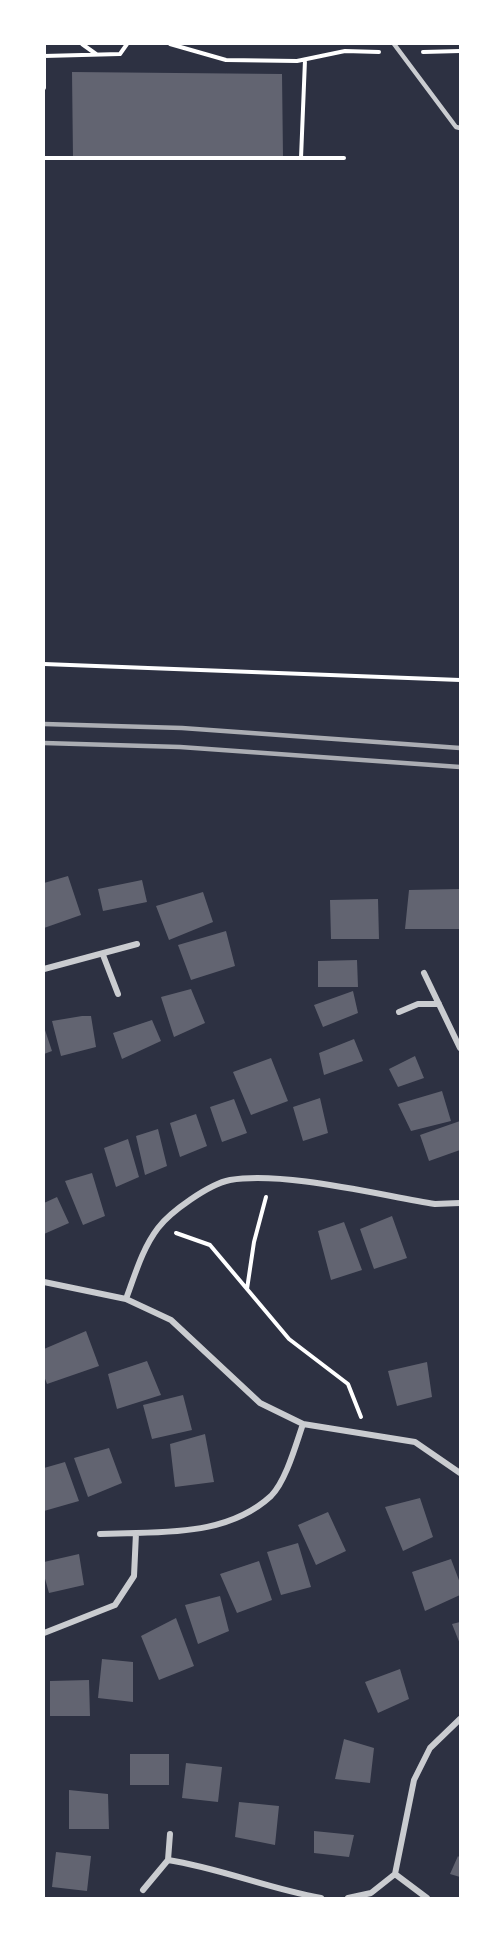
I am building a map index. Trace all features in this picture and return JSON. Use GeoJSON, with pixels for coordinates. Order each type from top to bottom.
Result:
{"type":"FeatureCollection","features":[{"type":"Feature","properties":{"kind":"street"},"geometry":{"type":"LineString","coordinates":[[44,969],[137,944]]}},
{"type":"Feature","properties":{"kind":"street"},"geometry":{"type":"LineString","coordinates":[[103,955],[117,994]]}},
{"type":"Feature","properties":{"kind":"street"},"geometry":{"type":"LineString","coordinates":[[424,973],[460,1048]]}},
{"type":"Feature","properties":{"kind":"street"},"geometry":{"type":"LineString","coordinates":[[399,1012],[418,1004],[440,1004]]}},
{"type":"Feature","properties":{"kind":"street"},"geometry":{"type":"LineString","coordinates":[[126,1299],[141,1258],[158,1227],[191,1199],[228,1180],[274,1179],[435,1204],[460,1203]]}},
{"type":"Feature","properties":{"kind":"street"},"geometry":{"type":"LineString","coordinates":[[44,1282],[126,1299],[171,1320],[260,1403],[303,1424],[415,1442],[460,1473]]}},
{"type":"Feature","properties":{"kind":"street"},"geometry":{"type":"LineString","coordinates":[[100,1534],[189,1532],[238,1518],[272,1495],[291,1459],[303,1424]]}},
{"type":"Feature","properties":{"kind":"street"},"geometry":{"type":"LineString","coordinates":[[44,1633],[115,1605],[134,1576],[136,1533]]}},
{"type":"Feature","properties":{"kind":"street"},"geometry":{"type":"LineString","coordinates":[[348,1899],[370,1893],[395,1874],[414,1780],[430,1748],[460,1719]]}},
{"type":"Feature","properties":{"kind":"street"},"geometry":{"type":"LineString","coordinates":[[143,1890],[168,1860],[170,1834]]}},
{"type":"Feature","properties":{"kind":"street"},"geometry":{"type":"LineString","coordinates":[[168,1860],[190,1863],[293,1894],[321,1899]]}},
{"type":"Feature","properties":{"kind":"street"},"geometry":{"type":"LineString","coordinates":[[395,1874],[427,1899]]}},
{"type":"Feature","properties":{"kind":"lane"},"geometry":{"type":"LineString","coordinates":[[394,44],[456,127],[460,128]]}},
{"type":"Feature","properties":{"kind":"path"},"geometry":{"type":"LineString","coordinates":[[44,44],[44,88]]}},
{"type":"Feature","properties":{"kind":"path"},"geometry":{"type":"LineString","coordinates":[[82,44],[96,55]]}},
{"type":"Feature","properties":{"kind":"path"},"geometry":{"type":"LineString","coordinates":[[44,56],[120,54],[127,44]]}},
{"type":"Feature","properties":{"kind":"path"},"geometry":{"type":"LineString","coordinates":[[171,44],[226,60],[305,59],[345,51],[400,53],[460,51]]}},
{"type":"Feature","properties":{"kind":"path"},"geometry":{"type":"LineString","coordinates":[[301,158],[305,59]]}},
{"type":"Feature","properties":{"kind":"path"},"geometry":{"type":"LineString","coordinates":[[44,158],[344,158]]}},
{"type":"Feature","properties":{"kind":"path"},"geometry":{"type":"LineString","coordinates":[[44,664],[460,680]]}},
{"type":"Feature","properties":{"kind":"path"},"geometry":{"type":"LineString","coordinates":[[247,1290],[254,1242],[266,1196],[274,1179]]}},
{"type":"Feature","properties":{"kind":"path"},"geometry":{"type":"LineString","coordinates":[[158,1227],[210,1245],[289,1339],[348,1384],[368,1434]]}},
{"type":"Feature","properties":{"kind":"building"},"geometry":{"type":"Polygon","coordinates":[[[72,72],[282,74],[283,157],[73,159],[72,72]]]}},
{"type":"Feature","properties":{"kind":"building"},"geometry":{"type":"Polygon","coordinates":[[[68,876],[81,915],[44,928],[44,883],[68,876]]]}},
{"type":"Feature","properties":{"kind":"building"},"geometry":{"type":"Polygon","coordinates":[[[142,880],[147,902],[103,911],[98,889],[142,880]]]}},
{"type":"Feature","properties":{"kind":"building"},"geometry":{"type":"Polygon","coordinates":[[[460,889],[460,929],[405,929],[409,890],[460,889]]]}},
{"type":"Feature","properties":{"kind":"building"},"geometry":{"type":"Polygon","coordinates":[[[203,892],[213,922],[169,940],[156,906],[203,892]]]}},
{"type":"Feature","properties":{"kind":"building"},"geometry":{"type":"Polygon","coordinates":[[[378,899],[379,939],[331,939],[330,900],[378,899]]]}},
{"type":"Feature","properties":{"kind":"building"},"geometry":{"type":"Polygon","coordinates":[[[226,931],[235,966],[191,980],[178,945],[226,931]]]}},
{"type":"Feature","properties":{"kind":"building"},"geometry":{"type":"Polygon","coordinates":[[[357,960],[358,987],[318,987],[318,961],[357,960]]]}},
{"type":"Feature","properties":{"kind":"building"},"geometry":{"type":"Polygon","coordinates":[[[191,989],[205,1023],[174,1037],[161,997],[191,989]]]}},
{"type":"Feature","properties":{"kind":"building"},"geometry":{"type":"Polygon","coordinates":[[[353,991],[358,1013],[323,1027],[314,1005],[353,991]]]}},
{"type":"Feature","properties":{"kind":"building"},"geometry":{"type":"Polygon","coordinates":[[[91,1016],[96,1047],[61,1056],[52,1021],[91,1016]]]}},
{"type":"Feature","properties":{"kind":"building"},"geometry":{"type":"Polygon","coordinates":[[[152,1020],[161,1041],[122,1059],[113,1033],[152,1020]]]}},
{"type":"Feature","properties":{"kind":"building"},"geometry":{"type":"Polygon","coordinates":[[[44,1027],[52,1051],[44,1054],[44,1027]]]}},
{"type":"Feature","properties":{"kind":"building"},"geometry":{"type":"Polygon","coordinates":[[[354,1039],[363,1061],[324,1075],[319,1053],[354,1039]]]}},
{"type":"Feature","properties":{"kind":"building"},"geometry":{"type":"Polygon","coordinates":[[[415,1056],[424,1078],[398,1087],[389,1069],[415,1056]]]}},
{"type":"Feature","properties":{"kind":"building"},"geometry":{"type":"Polygon","coordinates":[[[271,1058],[288,1101],[251,1115],[233,1072],[271,1058]]]}},
{"type":"Feature","properties":{"kind":"building"},"geometry":{"type":"Polygon","coordinates":[[[442,1091],[451,1121],[411,1131],[398,1104],[442,1091]]]}},
{"type":"Feature","properties":{"kind":"building"},"geometry":{"type":"Polygon","coordinates":[[[320,1098],[328,1133],[303,1141],[293,1107],[320,1098]]]}},
{"type":"Feature","properties":{"kind":"building"},"geometry":{"type":"Polygon","coordinates":[[[234,1099],[247,1133],[222,1142],[210,1107],[234,1099]]]}},
{"type":"Feature","properties":{"kind":"building"},"geometry":{"type":"Polygon","coordinates":[[[196,1114],[207,1146],[180,1157],[170,1123],[196,1114]]]}},
{"type":"Feature","properties":{"kind":"building"},"geometry":{"type":"Polygon","coordinates":[[[460,1121],[460,1150],[429,1161],[420,1135],[460,1121]]]}},
{"type":"Feature","properties":{"kind":"building"},"geometry":{"type":"Polygon","coordinates":[[[158,1129],[167,1166],[145,1175],[136,1136],[158,1129]]]}},
{"type":"Feature","properties":{"kind":"building"},"geometry":{"type":"Polygon","coordinates":[[[128,1139],[139,1177],[116,1187],[104,1148],[128,1139]]]}},
{"type":"Feature","properties":{"kind":"building"},"geometry":{"type":"Polygon","coordinates":[[[92,1173],[105,1216],[83,1225],[65,1181],[92,1173]]]}},
{"type":"Feature","properties":{"kind":"building"},"geometry":{"type":"Polygon","coordinates":[[[57,1197],[69,1223],[44,1234],[44,1203],[57,1197]]]}},
{"type":"Feature","properties":{"kind":"building"},"geometry":{"type":"Polygon","coordinates":[[[392,1216],[407,1258],[374,1269],[360,1229],[392,1216]]]}},
{"type":"Feature","properties":{"kind":"building"},"geometry":{"type":"Polygon","coordinates":[[[344,1222],[362,1270],[331,1280],[318,1231],[344,1222]]]}},
{"type":"Feature","properties":{"kind":"building"},"geometry":{"type":"Polygon","coordinates":[[[86,1331],[99,1366],[47,1384],[44,1376],[44,1349],[86,1331]]]}},
{"type":"Feature","properties":{"kind":"building"},"geometry":{"type":"Polygon","coordinates":[[[147,1361],[161,1395],[117,1409],[108,1374],[147,1361]]]}},
{"type":"Feature","properties":{"kind":"building"},"geometry":{"type":"Polygon","coordinates":[[[427,1362],[432,1397],[397,1406],[388,1371],[427,1362]]]}},
{"type":"Feature","properties":{"kind":"building"},"geometry":{"type":"Polygon","coordinates":[[[183,1395],[192,1430],[152,1439],[143,1405],[183,1395]]]}},
{"type":"Feature","properties":{"kind":"building"},"geometry":{"type":"Polygon","coordinates":[[[205,1434],[214,1482],[175,1487],[170,1444],[205,1434]]]}},
{"type":"Feature","properties":{"kind":"building"},"geometry":{"type":"Polygon","coordinates":[[[109,1448],[122,1483],[88,1497],[74,1458],[109,1448]]]}},
{"type":"Feature","properties":{"kind":"building"},"geometry":{"type":"Polygon","coordinates":[[[65,1462],[79,1501],[44,1511],[44,1468],[65,1462]]]}},
{"type":"Feature","properties":{"kind":"building"},"geometry":{"type":"Polygon","coordinates":[[[420,1498],[433,1537],[403,1551],[385,1507],[420,1498]]]}},
{"type":"Feature","properties":{"kind":"building"},"geometry":{"type":"Polygon","coordinates":[[[328,1512],[346,1551],[316,1565],[298,1525],[328,1512]]]}},
{"type":"Feature","properties":{"kind":"building"},"geometry":{"type":"Polygon","coordinates":[[[298,1543],[311,1587],[281,1595],[267,1552],[298,1543]]]}},
{"type":"Feature","properties":{"kind":"building"},"geometry":{"type":"Polygon","coordinates":[[[79,1554],[84,1585],[49,1593],[44,1575],[44,1562],[79,1554]]]}},
{"type":"Feature","properties":{"kind":"building"},"geometry":{"type":"Polygon","coordinates":[[[451,1559],[460,1583],[460,1595],[425,1611],[412,1572],[451,1559]]]}},
{"type":"Feature","properties":{"kind":"building"},"geometry":{"type":"Polygon","coordinates":[[[259,1561],[272,1600],[237,1613],[220,1574],[259,1561]]]}},
{"type":"Feature","properties":{"kind":"building"},"geometry":{"type":"Polygon","coordinates":[[[220,1596],[229,1631],[198,1644],[185,1605],[220,1596]]]}},
{"type":"Feature","properties":{"kind":"building"},"geometry":{"type":"Polygon","coordinates":[[[176,1618],[194,1666],[159,1680],[141,1636],[176,1618]]]}},
{"type":"Feature","properties":{"kind":"building"},"geometry":{"type":"Polygon","coordinates":[[[460,1622],[460,1644],[452,1624],[460,1622]]]}},
{"type":"Feature","properties":{"kind":"building"},"geometry":{"type":"Polygon","coordinates":[[[102,1659],[133,1662],[133,1702],[98,1698],[102,1659]]]}},
{"type":"Feature","properties":{"kind":"building"},"geometry":{"type":"Polygon","coordinates":[[[400,1669],[409,1699],[378,1713],[365,1682],[400,1669]]]}},
{"type":"Feature","properties":{"kind":"building"},"geometry":{"type":"Polygon","coordinates":[[[89,1680],[90,1716],[50,1716],[50,1681],[89,1680]]]}},
{"type":"Feature","properties":{"kind":"building"},"geometry":{"type":"Polygon","coordinates":[[[344,1739],[374,1748],[370,1783],[335,1779],[344,1739]]]}},
{"type":"Feature","properties":{"kind":"building"},"geometry":{"type":"Polygon","coordinates":[[[130,1754],[169,1754],[169,1785],[130,1785],[130,1754]]]}},
{"type":"Feature","properties":{"kind":"building"},"geometry":{"type":"Polygon","coordinates":[[[186,1763],[222,1767],[218,1802],[182,1798],[186,1763]]]}},
{"type":"Feature","properties":{"kind":"building"},"geometry":{"type":"Polygon","coordinates":[[[69,1790],[108,1794],[109,1829],[69,1829],[69,1790]]]}},
{"type":"Feature","properties":{"kind":"building"},"geometry":{"type":"Polygon","coordinates":[[[239,1802],[279,1806],[275,1845],[235,1837],[239,1802]]]}},
{"type":"Feature","properties":{"kind":"building"},"geometry":{"type":"Polygon","coordinates":[[[314,1831],[354,1835],[349,1857],[314,1853],[314,1831]]]}},
{"type":"Feature","properties":{"kind":"building"},"geometry":{"type":"Polygon","coordinates":[[[56,1852],[91,1856],[87,1891],[52,1887],[56,1852]]]}},
{"type":"Feature","properties":{"kind":"building"},"geometry":{"type":"Polygon","coordinates":[[[458,1856],[460,1858],[460,1877],[450,1874],[458,1856]]]}},
{"type":"Feature","properties":{"kind":"railway"},"geometry":{"type":"LineString","coordinates":[[44,724],[182,728],[460,748]]}},
{"type":"Feature","properties":{"kind":"railway"},"geometry":{"type":"LineString","coordinates":[[44,743],[180,747],[460,767]]}}]}
